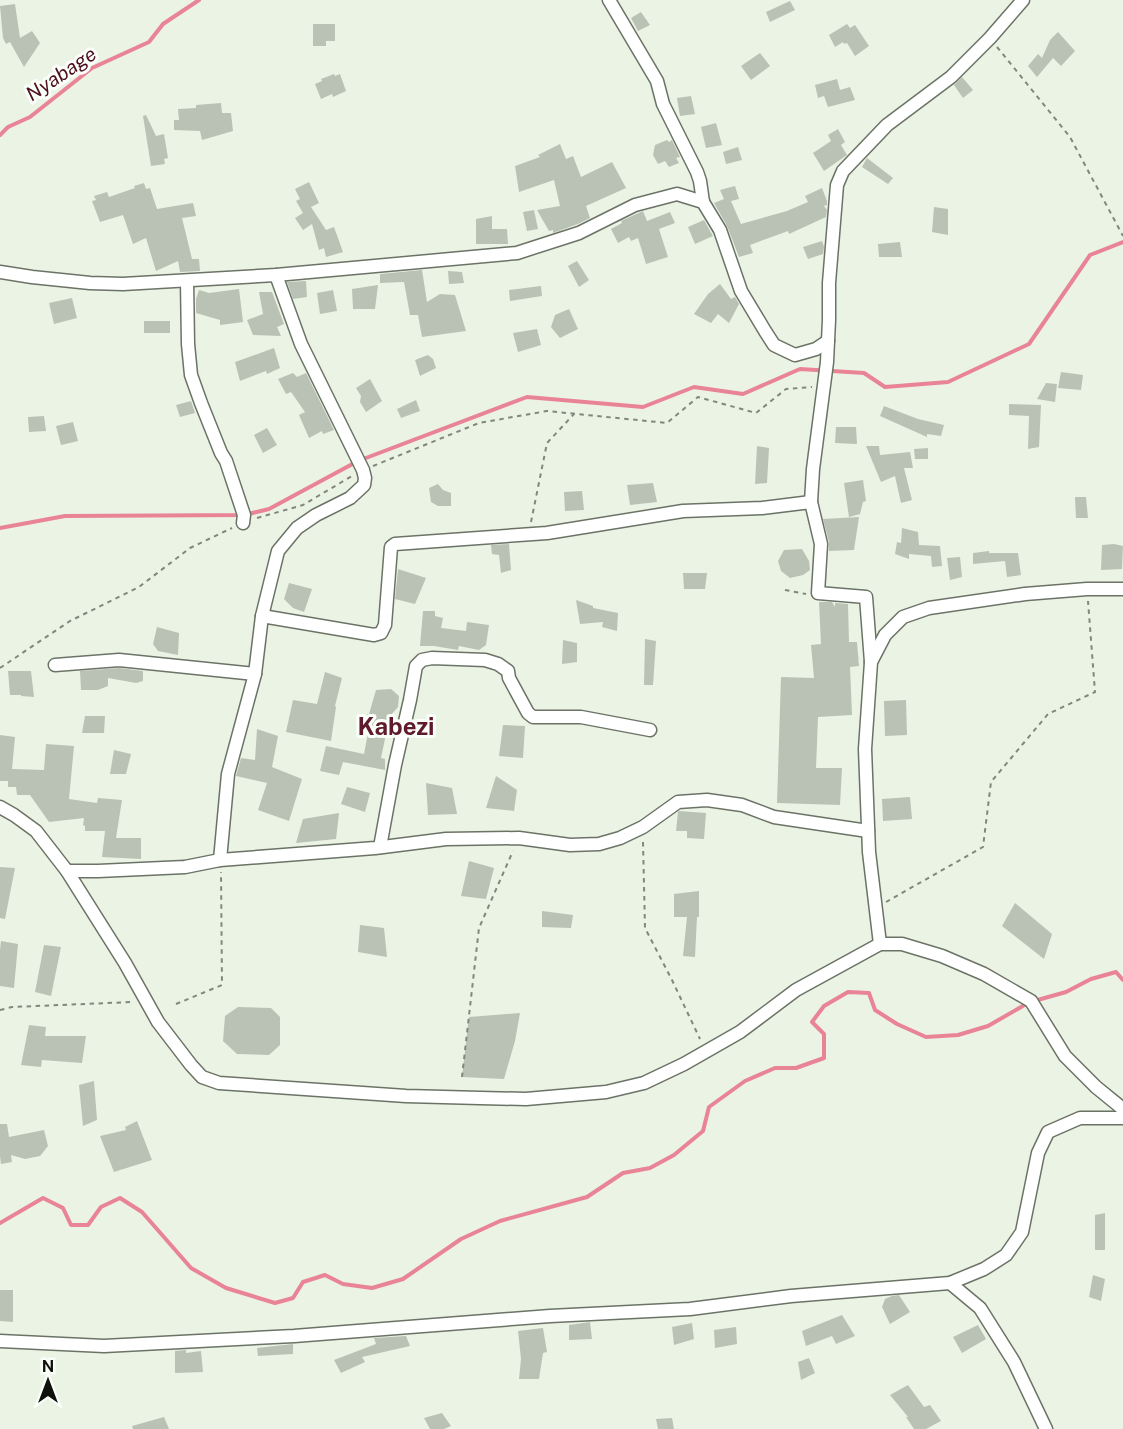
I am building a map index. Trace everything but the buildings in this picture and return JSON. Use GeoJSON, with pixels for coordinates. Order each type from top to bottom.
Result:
{"type":"FeatureCollection","features":[{"type":"Feature","properties":{"kind":"street"},"geometry":{"type":"LineString","coordinates":[[609,0],[657,81],[663,104],[697,172],[703,202],[720,230],[741,291],[774,345],[795,355],[816,349],[828,341]]}},
{"type":"Feature","properties":{"kind":"street"},"geometry":{"type":"LineString","coordinates":[[880,944],[868,831],[865,749],[872,662],[866,597],[818,593],[821,544],[811,502],[827,362],[830,320],[829,283],[837,185],[843,171],[887,125],[951,77],[990,38],[1023,0]]}},
{"type":"Feature","properties":{"kind":"street"},"geometry":{"type":"LineString","coordinates":[[0,272],[32,278],[123,284],[276,275],[517,253],[579,233],[635,205],[666,196],[677,194],[703,202]]}},
{"type":"Feature","properties":{"kind":"street"},"geometry":{"type":"LineString","coordinates":[[220,860],[228,774],[255,674],[262,616],[278,551],[297,528],[316,515],[350,498],[364,485],[365,478],[301,344],[276,275]]}},
{"type":"Feature","properties":{"kind":"street"},"geometry":{"type":"LineString","coordinates":[[187,281],[191,375],[226,461],[244,515],[243,523]]}},
{"type":"Feature","properties":{"kind":"street"},"geometry":{"type":"LineString","coordinates":[[262,616],[378,634],[385,625],[391,547],[395,544],[547,533],[683,511],[762,508],[811,502]]}},
{"type":"Feature","properties":{"kind":"street"},"geometry":{"type":"LineString","coordinates":[[872,662],[885,635],[903,617],[929,608],[1025,594],[1087,589],[1123,589]]}},
{"type":"Feature","properties":{"kind":"street"},"geometry":{"type":"LineString","coordinates":[[380,847],[416,666],[422,660],[432,658],[485,660],[498,664],[507,671],[528,713],[533,717],[581,717],[650,730]]}},
{"type":"Feature","properties":{"kind":"street"},"geometry":{"type":"LineString","coordinates":[[55,665],[119,660],[255,674]]}},
{"type":"Feature","properties":{"kind":"street"},"geometry":{"type":"LineString","coordinates":[[67,871],[185,867],[220,860],[380,847],[446,839],[519,838],[570,845],[599,844],[620,838],[643,827],[678,802],[707,800],[742,805],[774,817],[868,831]]}},
{"type":"Feature","properties":{"kind":"street"},"geometry":{"type":"LineString","coordinates":[[0,807],[36,831],[67,871],[125,963],[158,1022],[190,1065],[202,1077],[219,1083],[406,1096],[526,1099],[606,1092],[644,1083],[684,1064],[740,1032],[795,990],[880,944],[902,944],[942,956],[984,974],[1031,1001],[1065,1056],[1096,1087],[1123,1109]]}},
{"type":"Feature","properties":{"kind":"street"},"geometry":{"type":"LineString","coordinates":[[0,1341],[104,1346],[294,1336],[550,1316],[690,1310],[791,1296],[950,1283],[984,1269],[1006,1255],[1022,1232],[1038,1153],[1048,1132],[1080,1118],[1123,1118]]}},
{"type":"Feature","properties":{"kind":"street"},"geometry":{"type":"LineString","coordinates":[[950,1283],[980,1308],[1014,1362],[1046,1429]]}},
{"type":"Feature","properties":{"kind":"path"},"geometry":{"type":"LineString","coordinates":[[990,38],[1070,137],[1123,236]]}},
{"type":"Feature","properties":{"kind":"path"},"geometry":{"type":"LineString","coordinates":[[0,668],[70,621],[139,587],[190,548],[243,523],[303,505],[363,470],[479,423],[547,411],[667,423],[698,397],[756,413],[786,389],[824,385]]}},
{"type":"Feature","properties":{"kind":"path"},"geometry":{"type":"LineString","coordinates":[[528,534],[547,443],[574,413]]}},
{"type":"Feature","properties":{"kind":"path"},"geometry":{"type":"LineString","coordinates":[[876,908],[983,847],[991,782],[1048,714],[1095,692],[1087,589]]}},
{"type":"Feature","properties":{"kind":"path"},"geometry":{"type":"LineString","coordinates":[[785,590],[803,594],[818,593]]}},
{"type":"Feature","properties":{"kind":"path"},"geometry":{"type":"LineString","coordinates":[[643,827],[645,928],[705,1052]]}},
{"type":"Feature","properties":{"kind":"path"},"geometry":{"type":"LineString","coordinates":[[462,1077],[478,928],[519,838]]}},
{"type":"Feature","properties":{"kind":"path"},"geometry":{"type":"LineString","coordinates":[[176,1004],[222,985],[220,860]]}},
{"type":"Feature","properties":{"kind":"path"},"geometry":{"type":"LineString","coordinates":[[0,1010],[12,1007],[147,1002]]}},
{"type":"Feature","properties":{"kind":"waterway","name":"Nyabage"},"geometry":{"type":"LineString","coordinates":[[0,135],[8,127],[30,117],[92,68],[149,42],[163,24],[199,0]]}},
{"type":"Feature","properties":{"kind":"waterway"},"geometry":{"type":"LineString","coordinates":[[0,528],[65,516],[244,515],[269,509],[358,461],[527,397],[643,407],[694,387],[743,394],[800,369],[864,373],[885,387],[948,382],[1029,344],[1090,255],[1123,242]]}},
{"type":"Feature","properties":{"kind":"waterway"},"geometry":{"type":"LineString","coordinates":[[1034,1001],[1066,992],[1091,979],[1116,972],[1123,980]]}},
{"type":"Feature","properties":{"kind":"waterway"},"geometry":{"type":"LineString","coordinates":[[0,1223],[43,1198],[63,1208],[71,1225],[88,1225],[101,1207],[120,1198],[142,1212],[191,1268],[226,1288],[275,1303],[293,1298],[303,1282],[325,1275],[343,1284],[372,1288],[403,1279],[461,1239],[500,1221],[587,1197],[623,1173],[650,1168],[674,1155],[703,1131],[709,1107],[745,1081],[775,1068],[796,1068],[824,1058],[824,1034],[812,1022],[824,1006],[848,992],[869,993],[875,1010],[897,1024],[926,1037],[958,1035],[988,1026],[1028,1003]]}},
{"type":"Feature","properties":{"kind":"district","name":"Kabezi"},"geometry":{"type":"Point","coordinates":[396,726]}}]}
